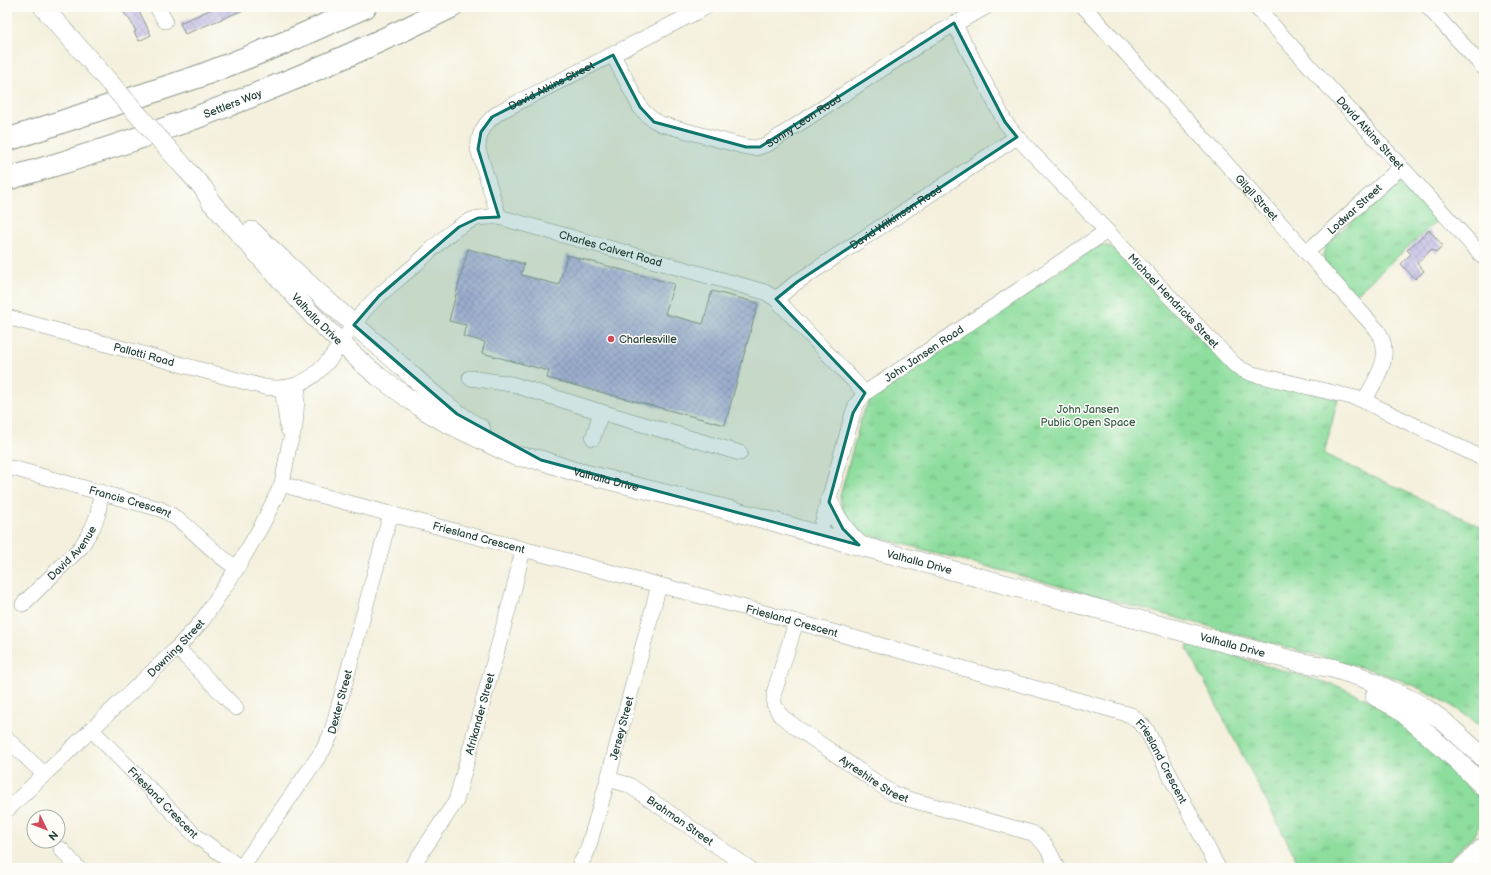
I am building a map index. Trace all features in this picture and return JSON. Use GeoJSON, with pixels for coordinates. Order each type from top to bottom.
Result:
{"type":"FeatureCollection","features":[{"type":"Feature","properties":{"kind":"highway"},"geometry":{"type":"LineString","coordinates":[[7,140],[96,112],[221,68],[284,43],[365,7]]}},
{"type":"Feature","properties":{"kind":"highway","name":"Settlers Way"},"geometry":{"type":"LineString","coordinates":[[7,179],[131,141],[232,104],[332,63],[451,7]]}},
{"type":"Feature","properties":{"kind":"highway"},"geometry":{"type":"LineString","coordinates":[[7,129],[60,116],[96,112]]}},
{"type":"Feature","properties":{"kind":"main road","name":"Valhalla Drive"},"geometry":{"type":"LineString","coordinates":[[43,7],[204,189],[216,198],[354,325],[433,395],[457,414],[495,437],[541,460],[573,471],[762,518],[819,535],[1299,662],[1332,668],[1364,678],[1422,706],[1443,721],[1484,758]]}},
{"type":"Feature","properties":{"kind":"main road","name":"Valhalla Drive"},"geometry":{"type":"LineString","coordinates":[[204,189],[216,208],[314,317],[341,344],[379,377],[423,409],[447,423],[515,456],[541,460]]}},
{"type":"Feature","properties":{"kind":"main road"},"geometry":{"type":"LineString","coordinates":[[829,502],[843,529],[858,545]]}},
{"type":"Feature","properties":{"kind":"main road","name":"Valhalla Drive"},"geometry":{"type":"LineString","coordinates":[[1299,662],[1361,688],[1399,709],[1457,760],[1484,787]]}},
{"type":"Feature","properties":{"kind":"main road"},"geometry":{"type":"LineString","coordinates":[[1462,868],[1484,847]]}},
{"type":"Feature","properties":{"kind":"street","name":"David Atkins Street"},"geometry":{"type":"LineString","coordinates":[[499,217],[478,149],[479,138],[486,122],[501,111],[706,7]]}},
{"type":"Feature","properties":{"kind":"street","name":"Sonny Leon Road"},"geometry":{"type":"LineString","coordinates":[[613,55],[640,107],[654,122],[746,147],[756,148],[768,144],[930,37],[986,7]]}},
{"type":"Feature","properties":{"kind":"street","name":"Gilgil Street"},"geometry":{"type":"LineString","coordinates":[[1084,7],[1308,252],[1378,331],[1385,347],[1385,356],[1381,369],[1364,401]]}},
{"type":"Feature","properties":{"kind":"street","name":"David Atkins Street"},"geometry":{"type":"LineString","coordinates":[[1256,7],[1484,258]]}},
{"type":"Feature","properties":{"kind":"street"},"geometry":{"type":"LineString","coordinates":[[1428,7],[1484,68]]}},
{"type":"Feature","properties":{"kind":"street","name":"Michael Hendricks Street"},"geometry":{"type":"LineString","coordinates":[[954,23],[1005,122],[1017,137],[1235,366],[1253,374],[1349,396],[1364,401],[1484,459]]}},
{"type":"Feature","properties":{"kind":"street","name":"David Wilkinson Road"},"geometry":{"type":"LineString","coordinates":[[776,299],[797,282],[1017,137]]}},
{"type":"Feature","properties":{"kind":"street","name":"Lodwar Street"},"geometry":{"type":"LineString","coordinates":[[1308,252],[1401,167]]}},
{"type":"Feature","properties":{"kind":"street","name":"Charles Calvert Road"},"geometry":{"type":"LineString","coordinates":[[341,344],[364,312],[379,296],[459,227],[478,218],[499,217],[758,290],[776,299],[865,393]]}},
{"type":"Feature","properties":{"kind":"street","name":"John Jansen Road"},"geometry":{"type":"LineString","coordinates":[[819,535],[853,413],[856,405],[865,393],[1107,231]]}},
{"type":"Feature","properties":{"kind":"street","name":"Pallotti Road"},"geometry":{"type":"LineString","coordinates":[[7,317],[264,387],[282,388]]}},
{"type":"Feature","properties":{"kind":"street"},"geometry":{"type":"LineString","coordinates":[[282,388],[298,385],[312,377],[324,367],[341,344]]}},
{"type":"Feature","properties":{"kind":"street"},"geometry":{"type":"LineString","coordinates":[[470,378],[511,384],[740,453]]}},
{"type":"Feature","properties":{"kind":"street","name":"Downing Street"},"geometry":{"type":"LineString","coordinates":[[7,810],[177,648],[202,621],[237,568],[262,525],[282,484],[289,446],[295,426],[298,385]]}},
{"type":"Feature","properties":{"kind":"street","name":"Downing Street"},"geometry":{"type":"LineString","coordinates":[[282,388],[286,410],[289,446]]}},
{"type":"Feature","properties":{"kind":"street"},"geometry":{"type":"LineString","coordinates":[[593,438],[601,412]]}},
{"type":"Feature","properties":{"kind":"street","name":"Francis Crescent"},"geometry":{"type":"LineString","coordinates":[[7,469],[12,468],[138,502],[173,515],[181,520],[226,562],[237,568]]}},
{"type":"Feature","properties":{"kind":"street","name":"Friesland Crescent"},"geometry":{"type":"LineString","coordinates":[[282,484],[796,622],[1131,715],[1146,729],[1218,868]]}},
{"type":"Feature","properties":{"kind":"street","name":"David Avenue"},"geometry":{"type":"LineString","coordinates":[[23,604],[81,547],[93,527],[98,514],[101,492]]}},
{"type":"Feature","properties":{"kind":"street","name":"Dexter Street"},"geometry":{"type":"LineString","coordinates":[[241,868],[323,750],[331,734],[391,513]]}},
{"type":"Feature","properties":{"kind":"street","name":"Afrikander Street"},"geometry":{"type":"LineString","coordinates":[[411,868],[456,801],[523,549]]}},
{"type":"Feature","properties":{"kind":"street","name":"Jersey Street"},"geometry":{"type":"LineString","coordinates":[[578,868],[587,852],[608,779],[659,585]]}},
{"type":"Feature","properties":{"kind":"street","name":"Ayreshire Street"},"geometry":{"type":"LineString","coordinates":[[796,622],[774,693],[774,704],[780,715],[892,793],[908,799],[1032,833],[1040,837],[1057,868]]}},
{"type":"Feature","properties":{"kind":"street"},"geometry":{"type":"LineString","coordinates":[[177,648],[236,708]]}},
{"type":"Feature","properties":{"kind":"street","name":"Friesland Crescent"},"geometry":{"type":"LineString","coordinates":[[91,729],[196,836],[241,868]]}},
{"type":"Feature","properties":{"kind":"street"},"geometry":{"type":"LineString","coordinates":[[7,738],[44,774]]}},
{"type":"Feature","properties":{"kind":"street","name":"Brahman Street"},"geometry":{"type":"LineString","coordinates":[[608,779],[629,785],[749,868]]}},
{"type":"Feature","properties":{"kind":"street"},"geometry":{"type":"LineString","coordinates":[[61,849],[78,868]]}},
{"type":"Feature","properties":{"kind":"highlighted area"},"geometry":{"type":"Polygon","coordinates":[[[954,23],[1005,122],[1017,137],[797,282],[776,299],[865,393],[853,413],[829,502],[843,529],[859,545],[541,460],[457,414],[354,325],[379,296],[459,227],[478,218],[499,217],[478,149],[481,132],[492,117],[613,55],[640,107],[654,122],[746,147],[760,147],[954,23]]]}},
{"type":"Feature","properties":{"kind":"green space"},"geometry":{"type":"Polygon","coordinates":[[[1402,182],[1410,185],[1440,218],[1354,296],[1326,264],[1323,255],[1326,244],[1395,183],[1402,182]]]}},
{"type":"Feature","properties":{"kind":"green space","name":"John Jansen Public Open Space"},"geometry":{"type":"Polygon","coordinates":[[[1102,245],[1112,247],[1232,371],[1338,399],[1324,454],[1484,528],[1484,730],[1458,710],[1431,694],[1387,675],[862,533],[853,526],[846,517],[840,496],[862,415],[869,401],[1092,249],[1102,245]]]}},
{"type":"Feature","properties":{"kind":"green space"},"geometry":{"type":"Polygon","coordinates":[[[1190,641],[1253,662],[1335,685],[1367,699],[1406,726],[1483,802],[1481,823],[1474,836],[1439,868],[1301,868],[1187,648],[1190,641]]]}},
{"type":"Feature","properties":{"kind":"building"},"geometry":{"type":"Polygon","coordinates":[[[119,7],[137,7],[151,35],[139,41],[130,20],[119,7]]]}},
{"type":"Feature","properties":{"kind":"building"},"geometry":{"type":"Polygon","coordinates":[[[217,7],[251,7],[185,34],[180,23],[217,7]]]}},
{"type":"Feature","properties":{"kind":"building"},"geometry":{"type":"Polygon","coordinates":[[[1429,230],[1443,246],[1436,253],[1432,249],[1417,263],[1424,271],[1415,279],[1401,264],[1411,254],[1407,250],[1429,230]]]}},
{"type":"Feature","properties":{"kind":"building","name":"Charlesville"},"geometry":{"type":"Polygon","coordinates":[[[468,249],[524,264],[521,275],[559,285],[567,255],[674,284],[665,314],[703,324],[712,291],[758,303],[725,425],[547,378],[549,371],[482,353],[485,342],[463,336],[466,325],[449,321],[468,249]]]}},
{"type":"Feature","properties":{"kind":"place","name":"Charlesville"},"geometry":{"type":"Point","coordinates":[611,339]}}]}
